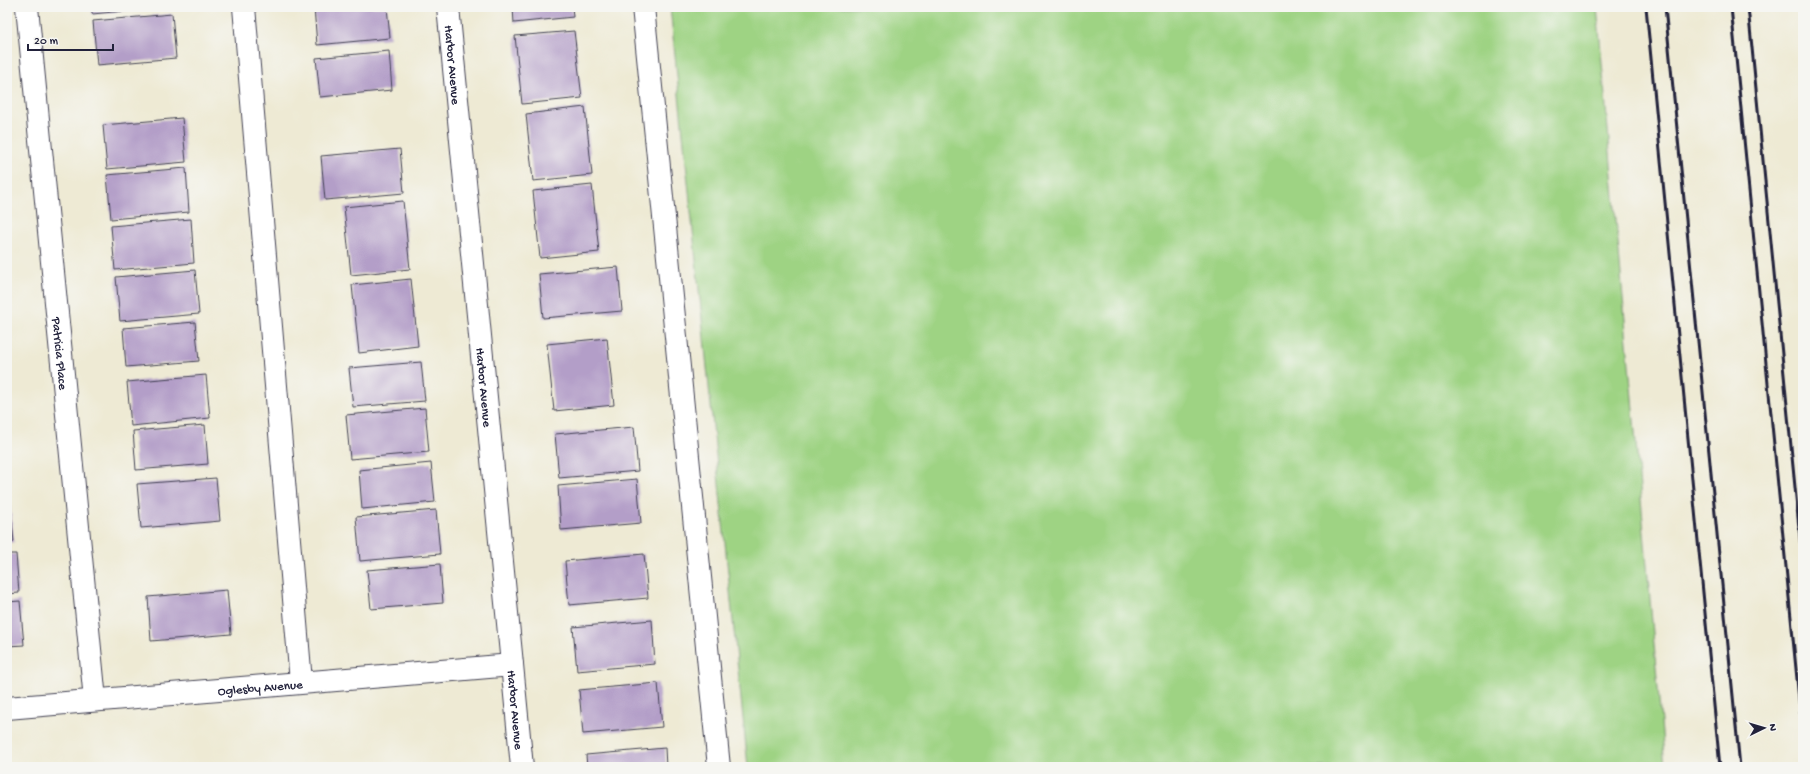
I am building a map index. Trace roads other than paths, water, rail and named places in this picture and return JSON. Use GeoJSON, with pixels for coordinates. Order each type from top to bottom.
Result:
{"type":"FeatureCollection","features":[{"type":"Feature","properties":{"kind":"street","name":"Patricia Place"},"geometry":{"type":"LineString","coordinates":[[27,7],[95,700]]}},
{"type":"Feature","properties":{"kind":"street"},"geometry":{"type":"LineString","coordinates":[[244,7],[302,682]]}},
{"type":"Feature","properties":{"kind":"street","name":"Harbor Avenue"},"geometry":{"type":"LineString","coordinates":[[448,7],[522,767]]}},
{"type":"Feature","properties":{"kind":"street"},"geometry":{"type":"LineString","coordinates":[[643,7],[720,767]]}},
{"type":"Feature","properties":{"kind":"street","name":"Oglesby Avenue"},"geometry":{"type":"LineString","coordinates":[[7,708],[512,665]]}},
{"type":"Feature","properties":{"kind":"railway"},"geometry":{"type":"LineString","coordinates":[[1646,7],[1720,767]]}},
{"type":"Feature","properties":{"kind":"railway"},"geometry":{"type":"LineString","coordinates":[[1665,7],[1740,767]]}},
{"type":"Feature","properties":{"kind":"railway"},"geometry":{"type":"LineString","coordinates":[[1731,7],[1803,740]]}},
{"type":"Feature","properties":{"kind":"railway"},"geometry":{"type":"LineString","coordinates":[[1748,7],[1803,569]]}}]}
